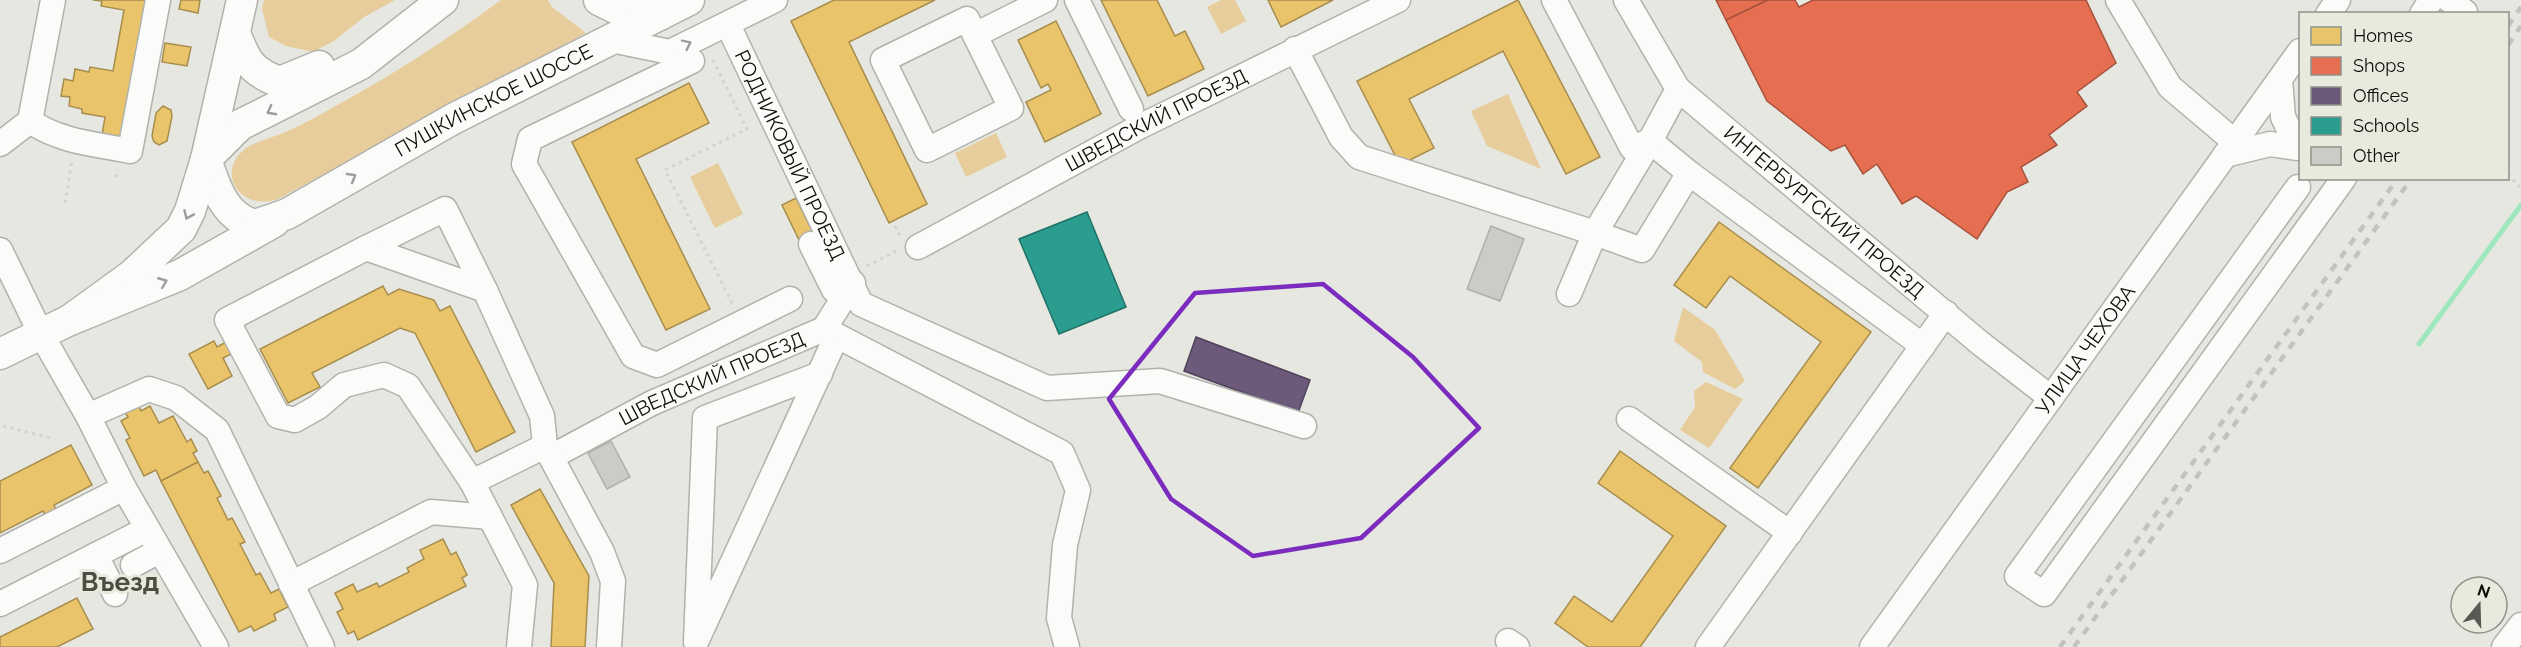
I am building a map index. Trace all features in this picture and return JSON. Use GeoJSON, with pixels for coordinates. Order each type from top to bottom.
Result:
{"type":"FeatureCollection","features":[{"type":"Feature","properties":{"kind":"main road"},"geometry":{"type":"LineString","coordinates":[[70,320],[132,275],[181,229],[190,211],[206,159],[242,0]]}},
{"type":"Feature","properties":{"kind":"main road"},"geometry":{"type":"LineString","coordinates":[[235,33],[244,57],[260,75],[280,82],[304,75],[437,0]]}},
{"type":"Feature","properties":{"kind":"main road"},"geometry":{"type":"LineString","coordinates":[[206,159],[240,125],[362,63],[443,0]]}},
{"type":"Feature","properties":{"kind":"main road"},"geometry":{"type":"LineString","coordinates":[[599,0],[615,8],[660,15]]}},
{"type":"Feature","properties":{"kind":"main road","name":"ПУШКИНСКОЕ ШОССЕ"},"geometry":{"type":"LineString","coordinates":[[294,210],[453,119],[690,0]]}},
{"type":"Feature","properties":{"kind":"main road"},"geometry":{"type":"LineString","coordinates":[[206,159],[217,193],[238,218],[255,225],[294,210]]}},
{"type":"Feature","properties":{"kind":"main road"},"geometry":{"type":"LineString","coordinates":[[0,354],[70,320],[180,275],[294,210]]}},
{"type":"Feature","properties":{"kind":"street"},"geometry":{"type":"LineString","coordinates":[[0,144],[30,121],[52,0]]}},
{"type":"Feature","properties":{"kind":"street"},"geometry":{"type":"LineString","coordinates":[[30,121],[45,131],[75,141],[130,151],[158,0]]}},
{"type":"Feature","properties":{"kind":"street"},"geometry":{"type":"LineString","coordinates":[[611,40],[670,52],[775,0]]}},
{"type":"Feature","properties":{"kind":"street"},"geometry":{"type":"LineString","coordinates":[[975,35],[1045,0]]}},
{"type":"Feature","properties":{"kind":"street"},"geometry":{"type":"LineString","coordinates":[[1077,0],[1131,109]]}},
{"type":"Feature","properties":{"kind":"street","name":"ШВЕДСКИЙ ПРОЕЗД"},"geometry":{"type":"LineString","coordinates":[[918,247],[1139,127],[1398,0]]}},
{"type":"Feature","properties":{"kind":"street"},"geometry":{"type":"LineString","coordinates":[[1554,0],[1632,148],[1650,141]]}},
{"type":"Feature","properties":{"kind":"street","name":"ИНГЕРБУРГСКИЙ ПРОЕЗД"},"geometry":{"type":"LineString","coordinates":[[1626,0],[1678,89],[1980,343],[2051,398]]}},
{"type":"Feature","properties":{"kind":"street"},"geometry":{"type":"LineString","coordinates":[[2118,0],[2170,87],[2230,149],[2270,144],[2299,149]]}},
{"type":"Feature","properties":{"kind":"street"},"geometry":{"type":"LineString","coordinates":[[2449,0],[2465,12]]}},
{"type":"Feature","properties":{"kind":"street"},"geometry":{"type":"LineString","coordinates":[[967,19],[975,35],[1011,108],[927,150],[883,60],[967,19]]}},
{"type":"Feature","properties":{"kind":"street","name":"РОДНИКОВЫЙ ПРОЕЗД"},"geometry":{"type":"LineString","coordinates":[[728,25],[845,283]]}},
{"type":"Feature","properties":{"kind":"street"},"geometry":{"type":"LineString","coordinates":[[1295,49],[1341,137],[1359,158],[1642,250],[1689,173]]}},
{"type":"Feature","properties":{"kind":"street","name":"УЛИЦА ЧЕХОВА"},"geometry":{"type":"LineString","coordinates":[[1872,647],[2299,54]]}},
{"type":"Feature","properties":{"kind":"street"},"geometry":{"type":"LineString","coordinates":[[701,57],[530,139],[524,164],[633,356],[657,365],[790,299]]}},
{"type":"Feature","properties":{"kind":"street"},"geometry":{"type":"LineString","coordinates":[[2280,80],[2283,117],[2299,149]]}},
{"type":"Feature","properties":{"kind":"street"},"geometry":{"type":"LineString","coordinates":[[1569,294],[1595,233],[1678,89]]}},
{"type":"Feature","properties":{"kind":"street"},"geometry":{"type":"LineString","coordinates":[[1650,141],[1689,173],[1923,346]]}},
{"type":"Feature","properties":{"kind":"street"},"geometry":{"type":"LineString","coordinates":[[2298,187],[2017,576],[2044,594],[2341,180]]}},
{"type":"Feature","properties":{"kind":"street"},"geometry":{"type":"LineString","coordinates":[[519,647],[525,585],[472,482],[408,386],[384,375],[344,385],[318,407],[295,420],[278,416],[227,320],[445,209],[485,290],[542,416],[549,451],[602,552],[612,581],[609,647]]}},
{"type":"Feature","properties":{"kind":"street"},"geometry":{"type":"LineString","coordinates":[[811,244],[861,304],[1047,388],[1160,381],[1304,426]]}},
{"type":"Feature","properties":{"kind":"street"},"geometry":{"type":"LineString","coordinates":[[366,248],[485,290]]}},
{"type":"Feature","properties":{"kind":"street"},"geometry":{"type":"LineString","coordinates":[[0,250],[41,334],[88,416],[124,488],[216,647]]}},
{"type":"Feature","properties":{"kind":"street","name":"ШВЕДСКИЙ ПРОЕЗД"},"geometry":{"type":"LineString","coordinates":[[472,482],[549,451],[652,403],[830,333],[845,283]]}},
{"type":"Feature","properties":{"kind":"street"},"geometry":{"type":"LineString","coordinates":[[1707,647],[1946,313]]}},
{"type":"Feature","properties":{"kind":"street"},"geometry":{"type":"LineString","coordinates":[[820,374],[705,418],[696,642],[820,374],[830,333],[1062,453],[1078,490],[1065,545],[1059,618],[1067,647]]}},
{"type":"Feature","properties":{"kind":"street"},"geometry":{"type":"LineString","coordinates":[[88,416],[149,389],[176,398],[217,430],[322,647]]}},
{"type":"Feature","properties":{"kind":"street"},"geometry":{"type":"LineString","coordinates":[[1629,418],[1790,533]]}},
{"type":"Feature","properties":{"kind":"street"},"geometry":{"type":"LineString","coordinates":[[0,551],[124,488]]}},
{"type":"Feature","properties":{"kind":"street"},"geometry":{"type":"LineString","coordinates":[[291,584],[431,512],[490,517]]}},
{"type":"Feature","properties":{"kind":"street"},"geometry":{"type":"LineString","coordinates":[[0,604],[147,529]]}},
{"type":"Feature","properties":{"kind":"street"},"geometry":{"type":"LineString","coordinates":[[133,565],[159,551]]}},
{"type":"Feature","properties":{"kind":"street"},"geometry":{"type":"LineString","coordinates":[[96,555],[115,594]]}},
{"type":"Feature","properties":{"kind":"street"},"geometry":{"type":"LineString","coordinates":[[2504,647],[2521,625]]}},
{"type":"Feature","properties":{"kind":"path"},"geometry":{"type":"LineString","coordinates":[[701,57],[747,129],[665,170],[742,323]]}},
{"type":"Feature","properties":{"kind":"path"},"geometry":{"type":"LineString","coordinates":[[65,203],[75,141]]}},
{"type":"Feature","properties":{"kind":"path"},"geometry":{"type":"LineString","coordinates":[[117,177],[118,169]]}},
{"type":"Feature","properties":{"kind":"path"},"geometry":{"type":"LineString","coordinates":[[2509,175],[2521,188]]}},
{"type":"Feature","properties":{"kind":"path"},"geometry":{"type":"LineString","coordinates":[[845,283],[905,246],[895,226]]}},
{"type":"Feature","properties":{"kind":"path"},"geometry":{"type":"LineString","coordinates":[[3,426],[51,438]]}},
{"type":"Feature","properties":{"kind":"highlighted area"},"geometry":{"type":"Polygon","coordinates":[[[1323,284],[1413,357],[1479,428],[1361,538],[1253,556],[1171,499],[1109,399],[1195,293],[1323,284]]]}},
{"type":"Feature","properties":{"kind":"shaded area"},"geometry":{"type":"Polygon","coordinates":[[[264,0],[395,0],[364,17],[334,41],[313,52],[286,46],[269,37],[262,9],[264,0]]]}},
{"type":"Feature","properties":{"kind":"shaded area"},"geometry":{"type":"Polygon","coordinates":[[[501,0],[548,0],[552,7],[586,33],[278,199],[264,202],[253,200],[236,188],[232,178],[232,168],[236,158],[245,149],[302,124],[376,83],[501,0]]]}},
{"type":"Feature","properties":{"kind":"shaded area"},"geometry":{"type":"Polygon","coordinates":[[[1221,0],[1235,0],[1246,21],[1221,34],[1207,7],[1221,0]]]}},
{"type":"Feature","properties":{"kind":"shaded area"},"geometry":{"type":"Polygon","coordinates":[[[1508,94],[1541,169],[1487,146],[1471,111],[1508,94]]]}},
{"type":"Feature","properties":{"kind":"shaded area"},"geometry":{"type":"Polygon","coordinates":[[[996,133],[1007,157],[966,177],[955,153],[996,133]]]}},
{"type":"Feature","properties":{"kind":"shaded area"},"geometry":{"type":"Polygon","coordinates":[[[718,163],[743,214],[715,228],[690,177],[718,163]]]}},
{"type":"Feature","properties":{"kind":"shaded area"},"geometry":{"type":"Polygon","coordinates":[[[1683,307],[1715,330],[1745,381],[1735,389],[1703,372],[1702,362],[1674,341],[1683,307]]]}},
{"type":"Feature","properties":{"kind":"shaded area"},"geometry":{"type":"Polygon","coordinates":[[[1706,382],[1743,399],[1709,448],[1680,430],[1695,407],[1694,391],[1706,382]]]}},
{"type":"Feature","properties":{"kind":"building: Homes"},"geometry":{"type":"Polygon","coordinates":[[[93,0],[150,0],[124,145],[101,141],[105,117],[82,113],[82,109],[69,106],[70,97],[61,96],[64,79],[73,81],[75,69],[89,72],[90,67],[113,71],[124,10],[101,6],[102,1],[93,0]]]}},
{"type":"Feature","properties":{"kind":"building: Homes"},"geometry":{"type":"Polygon","coordinates":[[[181,0],[200,0],[198,13],[179,9],[181,0]]]}},
{"type":"Feature","properties":{"kind":"building: Homes"},"geometry":{"type":"Polygon","coordinates":[[[834,0],[935,0],[849,42],[927,204],[889,223],[791,21],[834,0]]]}},
{"type":"Feature","properties":{"kind":"building: Homes"},"geometry":{"type":"Polygon","coordinates":[[[1101,0],[1157,0],[1175,36],[1185,31],[1204,69],[1148,96],[1101,0]]]}},
{"type":"Feature","properties":{"kind":"building: Homes"},"geometry":{"type":"Polygon","coordinates":[[[1268,0],[1333,0],[1281,27],[1268,0]]]}},
{"type":"Feature","properties":{"kind":"building: Homes"},"geometry":{"type":"Polygon","coordinates":[[[1518,0],[1600,157],[1566,174],[1503,51],[1409,99],[1434,148],[1400,165],[1357,81],[1518,0]]]}},
{"type":"Feature","properties":{"kind":"building: Homes"},"geometry":{"type":"Polygon","coordinates":[[[1056,21],[1101,114],[1045,142],[1026,102],[1051,90],[1048,84],[1041,88],[1018,40],[1056,21]]]}},
{"type":"Feature","properties":{"kind":"building: Homes"},"geometry":{"type":"Polygon","coordinates":[[[165,43],[191,47],[187,66],[162,62],[165,43]]]}},
{"type":"Feature","properties":{"kind":"building: Homes"},"geometry":{"type":"Polygon","coordinates":[[[689,83],[709,123],[636,159],[710,309],[666,330],[572,142],[689,83]]]}},
{"type":"Feature","properties":{"kind":"building: Homes"},"geometry":{"type":"Polygon","coordinates":[[[163,106],[171,110],[172,116],[167,141],[159,145],[154,142],[152,136],[156,113],[163,106]]]}},
{"type":"Feature","properties":{"kind":"building: Homes"},"geometry":{"type":"Polygon","coordinates":[[[796,198],[817,241],[803,248],[782,205],[796,198]]]}},
{"type":"Feature","properties":{"kind":"building: Homes"},"geometry":{"type":"Polygon","coordinates":[[[1719,222],[1871,332],[1758,488],[1730,468],[1821,342],[1730,276],[1706,308],[1674,285],[1719,222]]]}},
{"type":"Feature","properties":{"kind":"building: Homes"},"geometry":{"type":"Polygon","coordinates":[[[383,286],[388,295],[399,289],[434,300],[440,311],[450,306],[515,432],[476,452],[415,333],[400,328],[312,373],[320,387],[288,403],[260,349],[383,286]]]}},
{"type":"Feature","properties":{"kind":"building: Homes"},"geometry":{"type":"Polygon","coordinates":[[[214,341],[217,347],[226,342],[231,354],[223,358],[232,376],[208,389],[189,354],[214,341]]]}},
{"type":"Feature","properties":{"kind":"building: Homes"},"geometry":{"type":"Polygon","coordinates":[[[137,402],[141,411],[150,406],[159,423],[173,416],[187,442],[191,439],[197,451],[193,453],[198,462],[161,481],[156,470],[144,476],[126,440],[130,438],[121,421],[128,417],[123,409],[137,402]]]}},
{"type":"Feature","properties":{"kind":"building: Homes"},"geometry":{"type":"Polygon","coordinates":[[[71,445],[92,485],[54,505],[57,512],[46,518],[43,511],[0,533],[0,481],[71,445]]]}},
{"type":"Feature","properties":{"kind":"building: Homes"},"geometry":{"type":"Polygon","coordinates":[[[1620,451],[1726,526],[1640,647],[1588,647],[1555,623],[1574,596],[1612,622],[1673,536],[1598,483],[1620,451]]]}},
{"type":"Feature","properties":{"kind":"building: Homes"},"geometry":{"type":"Polygon","coordinates":[[[198,462],[204,473],[208,471],[221,496],[217,498],[228,520],[232,518],[245,542],[240,544],[256,575],[260,573],[271,593],[279,589],[288,607],[274,614],[276,620],[254,631],[251,626],[239,632],[161,481],[198,462]]]}},
{"type":"Feature","properties":{"kind":"building: Homes"},"geometry":{"type":"Polygon","coordinates":[[[540,489],[589,576],[585,647],[551,647],[554,583],[511,505],[540,489]]]}},
{"type":"Feature","properties":{"kind":"building: Homes"},"geometry":{"type":"Polygon","coordinates":[[[443,539],[451,555],[456,552],[467,575],[462,578],[466,586],[358,640],[354,631],[348,634],[337,612],[343,609],[335,593],[353,584],[357,592],[377,583],[379,587],[409,572],[407,568],[424,559],[420,550],[443,539]]]}},
{"type":"Feature","properties":{"kind":"building: Homes"},"geometry":{"type":"Polygon","coordinates":[[[77,598],[93,629],[57,647],[0,647],[0,637],[77,598]]]}},
{"type":"Feature","properties":{"kind":"building: Shops"},"geometry":{"type":"Polygon","coordinates":[[[1716,0],[1768,0],[1726,20],[1716,0]]]}},
{"type":"Feature","properties":{"kind":"building: Shops"},"geometry":{"type":"Polygon","coordinates":[[[1768,0],[1795,0],[1799,7],[1813,0],[2086,0],[2116,63],[2077,92],[2087,106],[2049,135],[2057,145],[2021,167],[2028,182],[2007,192],[1977,239],[1916,196],[1902,204],[1877,164],[1863,174],[1845,145],[1831,151],[1767,101],[1726,20],[1768,0]]]}},
{"type":"Feature","properties":{"kind":"building: Offices"},"geometry":{"type":"Polygon","coordinates":[[[1196,337],[1310,380],[1298,413],[1184,371],[1196,337]]]}},
{"type":"Feature","properties":{"kind":"building: Schools"},"geometry":{"type":"Polygon","coordinates":[[[1087,212],[1126,307],[1059,334],[1019,239],[1087,212]]]}},
{"type":"Feature","properties":{"kind":"building: Other"},"geometry":{"type":"Polygon","coordinates":[[[1491,226],[1524,239],[1500,301],[1467,289],[1491,226]]]}},
{"type":"Feature","properties":{"kind":"building: Other"},"geometry":{"type":"Polygon","coordinates":[[[611,441],[630,477],[607,489],[588,453],[611,441]]]}},
{"type":"Feature","properties":{"kind":"waterway"},"geometry":{"type":"LineString","coordinates":[[2419,344],[2521,205]]}},
{"type":"Feature","properties":{"kind":"railway"},"geometry":{"type":"LineString","coordinates":[[2509,25],[2521,7]]}},
{"type":"Feature","properties":{"kind":"railway"},"geometry":{"type":"LineString","coordinates":[[2509,44],[2521,26]]}},
{"type":"Feature","properties":{"kind":"railway"},"geometry":{"type":"LineString","coordinates":[[2060,647],[2397,180]]}},
{"type":"Feature","properties":{"kind":"railway"},"geometry":{"type":"LineString","coordinates":[[2074,647],[2411,180]]}},
{"type":"Feature","properties":{"kind":"district","name":"Въезд"},"geometry":{"type":"Point","coordinates":[120,582]}}]}
